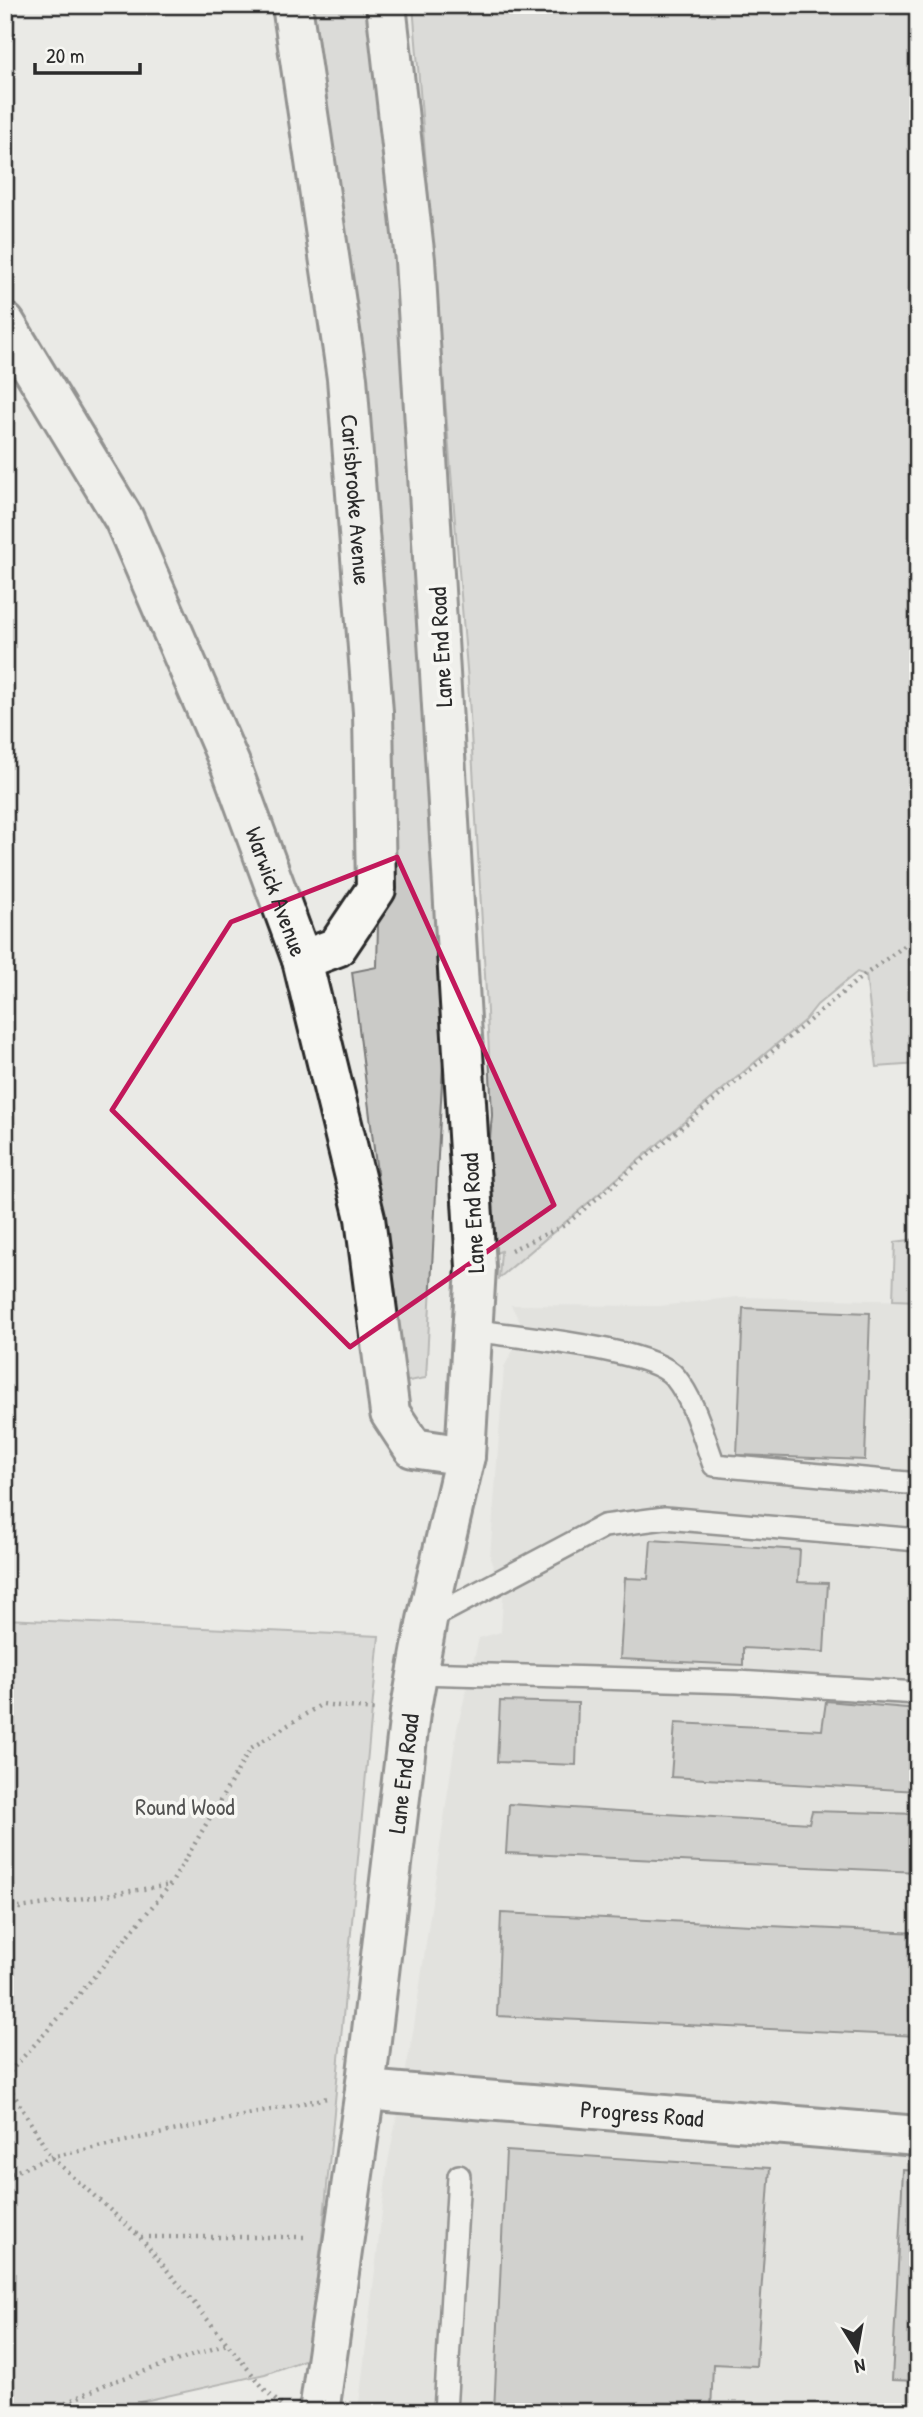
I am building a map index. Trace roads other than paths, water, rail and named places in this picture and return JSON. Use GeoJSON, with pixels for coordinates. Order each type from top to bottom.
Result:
{"type":"FeatureCollection","features":[{"type":"Feature","properties":{"kind":"street","name":"Carisbrooke Avenue"},"geometry":{"type":"LineString","coordinates":[[292,5],[347,378],[373,712],[376,889],[337,947],[302,960]]}},
{"type":"Feature","properties":{"kind":"street","name":"Lane End Road"},"geometry":{"type":"LineString","coordinates":[[319,2412],[365,2090],[416,1673],[426,1620],[466,1456],[476,1267],[417,287],[386,5]]}},
{"type":"Feature","properties":{"kind":"street","name":"Warwick Avenue"},"geometry":{"type":"LineString","coordinates":[[5,323],[124,519],[230,764],[302,960],[365,1218],[390,1413],[413,1448],[466,1456]]}},
{"type":"Feature","properties":{"kind":"street","name":"Progress Road"},"geometry":{"type":"LineString","coordinates":[[365,2090],[918,2136]]}},
{"type":"Feature","properties":{"kind":"lane"},"geometry":{"type":"LineString","coordinates":[[473,1330],[640,1356],[674,1375],[693,1408],[714,1465],[918,1484]]}},
{"type":"Feature","properties":{"kind":"lane"},"geometry":{"type":"LineString","coordinates":[[426,1620],[604,1526],[622,1522],[665,1518],[918,1540]]}},
{"type":"Feature","properties":{"kind":"lane"},"geometry":{"type":"LineString","coordinates":[[416,1673],[711,1681],[918,1693]]}},
{"type":"Feature","properties":{"kind":"lane"},"geometry":{"type":"LineString","coordinates":[[445,2412],[459,2176]]}},
{"type":"Feature","properties":{"kind":"park label","name":"Round Wood"},"geometry":{"type":"Point","coordinates":[185,1806]}}]}
